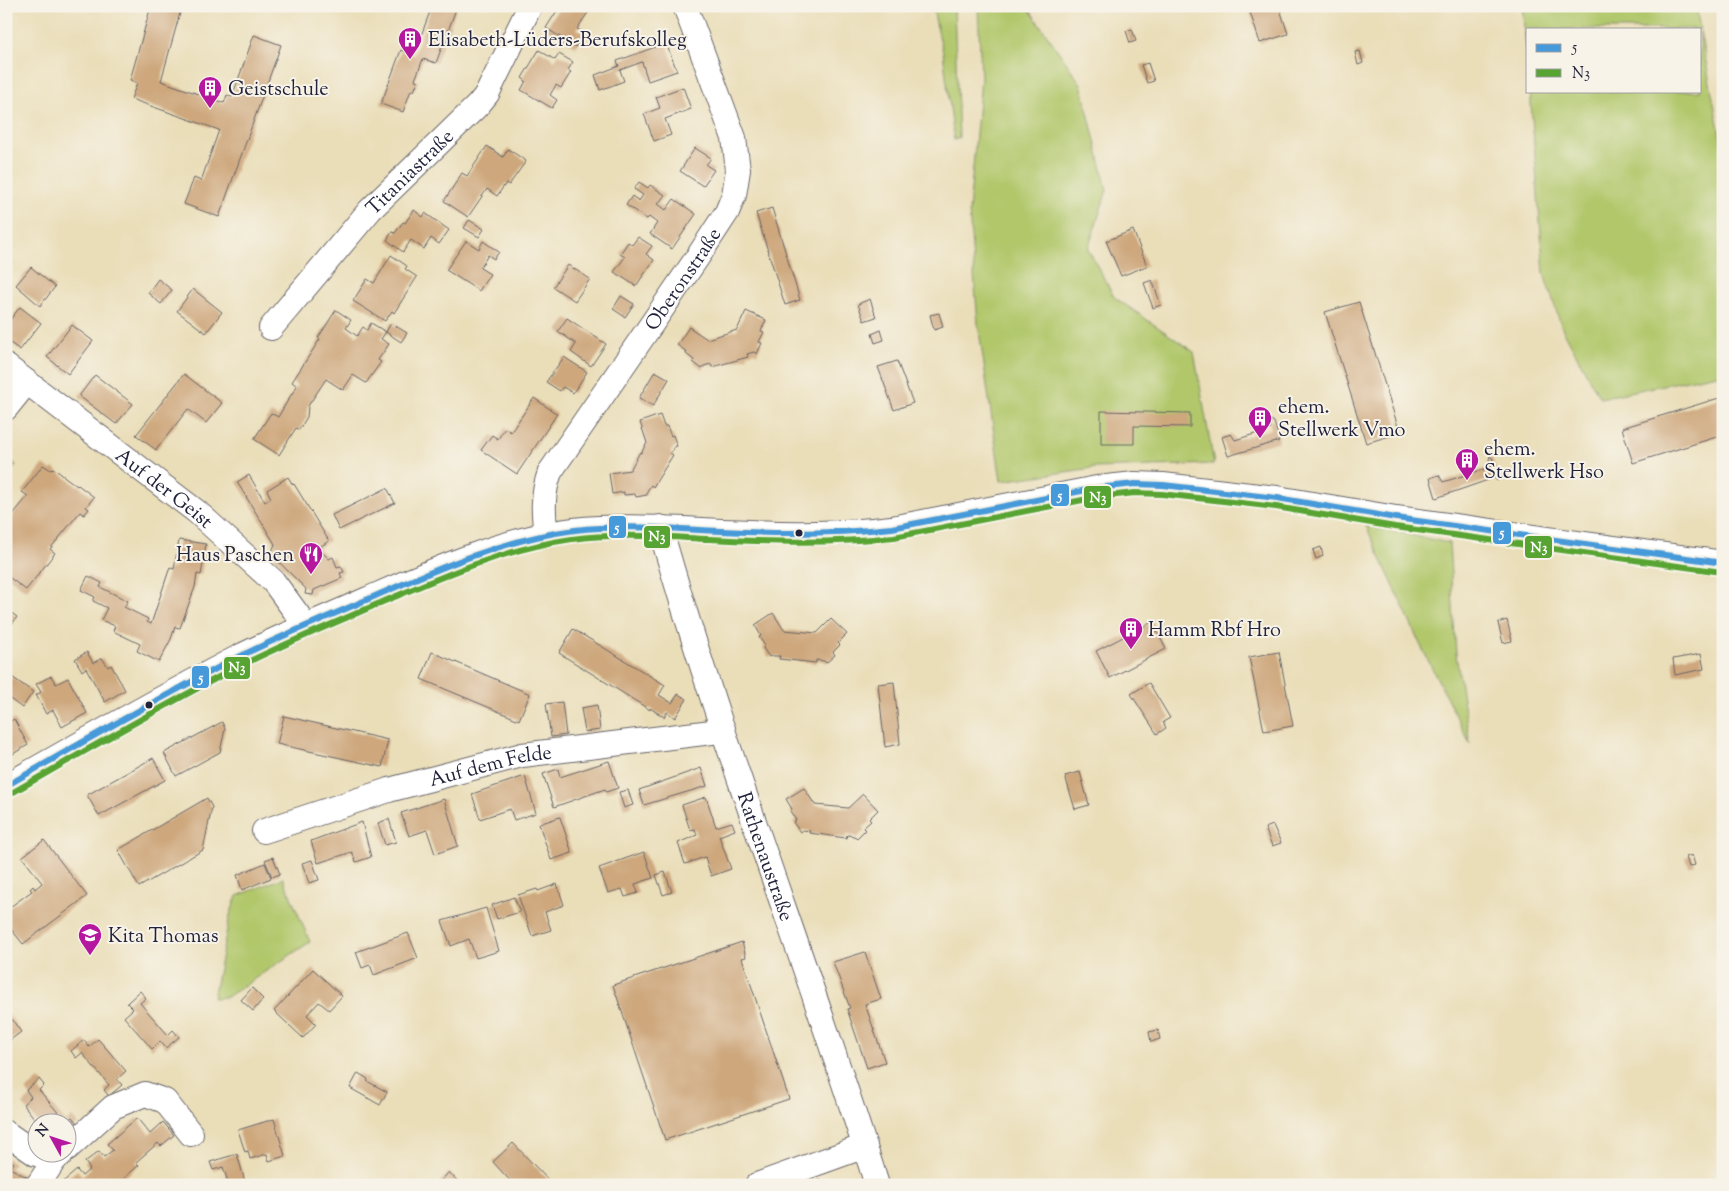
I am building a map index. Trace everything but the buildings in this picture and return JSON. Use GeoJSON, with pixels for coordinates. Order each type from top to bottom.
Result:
{"type":"FeatureCollection","features":[{"type":"Feature","properties":{"kind":"street","name":"Titaniastraße"},"geometry":{"type":"LineString","coordinates":[[271,328],[370,210],[478,105],[493,82],[530,6]]}},
{"type":"Feature","properties":{"kind":"street","name":"Oberonstraße"},"geometry":{"type":"LineString","coordinates":[[546,535],[542,504],[550,472],[697,258],[727,212],[734,195],[738,170],[734,138],[685,6]]}},
{"type":"Feature","properties":{"kind":"street","name":"Auf der Geist"},"geometry":{"type":"LineString","coordinates":[[6,366],[197,512],[273,581],[306,626]]}},
{"type":"Feature","properties":{"kind":"street"},"geometry":{"type":"LineString","coordinates":[[6,408],[27,382]]}},
{"type":"Feature","properties":{"kind":"street"},"geometry":{"type":"LineString","coordinates":[[6,786],[240,656],[306,626],[403,584],[509,544],[546,535],[591,528],[660,527],[745,532],[865,532],[1097,488],[1135,484],[1164,485],[1277,498],[1396,518],[1723,563]]}},
{"type":"Feature","properties":{"kind":"street","name":"Rathenaustraße"},"geometry":{"type":"LineString","coordinates":[[660,527],[675,581],[723,729],[878,1185]]}},
{"type":"Feature","properties":{"kind":"street","name":"Auf dem Felde"},"geometry":{"type":"LineString","coordinates":[[264,831],[389,790],[522,755],[712,732],[723,729]]}},
{"type":"Feature","properties":{"kind":"street"},"geometry":{"type":"LineString","coordinates":[[78,1138],[113,1106],[145,1094],[164,1100],[191,1134]]}},
{"type":"Feature","properties":{"kind":"street"},"geometry":{"type":"LineString","coordinates":[[6,1133],[28,1148]]}},
{"type":"Feature","properties":{"kind":"street"},"geometry":{"type":"LineString","coordinates":[[758,1185],[865,1146]]}},
{"type":"Feature","properties":{"kind":"street"},"geometry":{"type":"LineString","coordinates":[[38,1185],[53,1164]]}},
{"type":"Feature","properties":{"kind":"green space"},"geometry":{"type":"Polygon","coordinates":[[[932,6],[954,6],[959,138],[954,140],[943,52],[932,6]]]}},
{"type":"Feature","properties":{"kind":"green space"},"geometry":{"type":"Polygon","coordinates":[[[978,6],[1027,6],[1081,84],[1107,190],[1088,249],[1114,297],[1194,352],[1214,464],[1093,468],[1001,481],[978,324],[969,211],[981,79],[978,6]]]}},
{"type":"Feature","properties":{"kind":"green space"},"geometry":{"type":"Polygon","coordinates":[[[1522,6],[1696,6],[1700,28],[1526,28],[1526,49],[1522,6]]]}},
{"type":"Feature","properties":{"kind":"green space"},"geometry":{"type":"Polygon","coordinates":[[[1702,41],[1723,150],[1723,396],[1717,374],[1600,398],[1562,328],[1544,274],[1530,92],[1702,92],[1702,41]]]}},
{"type":"Feature","properties":{"kind":"green space"},"geometry":{"type":"Polygon","coordinates":[[[6,457],[16,465],[6,477],[6,457]]]}},
{"type":"Feature","properties":{"kind":"green space"},"geometry":{"type":"Polygon","coordinates":[[[1366,526],[1449,543],[1456,654],[1470,744],[1419,642],[1366,526]]]}},
{"type":"Feature","properties":{"kind":"green space"},"geometry":{"type":"Polygon","coordinates":[[[283,878],[310,942],[227,997],[213,998],[230,915],[237,896],[283,878]]]}},
{"type":"Feature","properties":{"kind":"transit line","name":"5"},"geometry":{"type":"LineString","coordinates":[[6,786],[180,688],[288,634],[471,556],[522,540],[575,530],[630,527],[786,533],[871,530],[892,528],[1097,488],[1135,484],[1163,485],[1277,498],[1396,518],[1723,563]]}},
{"type":"Feature","properties":{"kind":"transit line","name":"N3"},"geometry":{"type":"LineString","coordinates":[[10,794],[183,696],[290,642],[470,566],[520,550],[572,539],[624,536],[778,542],[825,542],[871,539],[894,537],[1098,497],[1135,493],[1162,494],[1276,507],[1395,527],[1722,572]]}},
{"type":"Feature","properties":{"kind":"place","name":"Elisabeth-Lüders-Berufskolleg"},"geometry":{"type":"Point","coordinates":[410,60]}},
{"type":"Feature","properties":{"kind":"place","name":"Geistschule"},"geometry":{"type":"Point","coordinates":[210,109]}},
{"type":"Feature","properties":{"kind":"place","name":"ehem. Stellwerk Vmo"},"geometry":{"type":"Point","coordinates":[1260,439]}},
{"type":"Feature","properties":{"kind":"place","name":"ehem. Stellwerk Hso"},"geometry":{"type":"Point","coordinates":[1467,481]}},
{"type":"Feature","properties":{"kind":"place","name":"Haus Paschen"},"geometry":{"type":"Point","coordinates":[311,575]}},
{"type":"Feature","properties":{"kind":"place","name":"Hamm Rbf Hro"},"geometry":{"type":"Point","coordinates":[1131,650]}},
{"type":"Feature","properties":{"kind":"place","name":"Kita Thomas"},"geometry":{"type":"Point","coordinates":[90,956]}}]}
